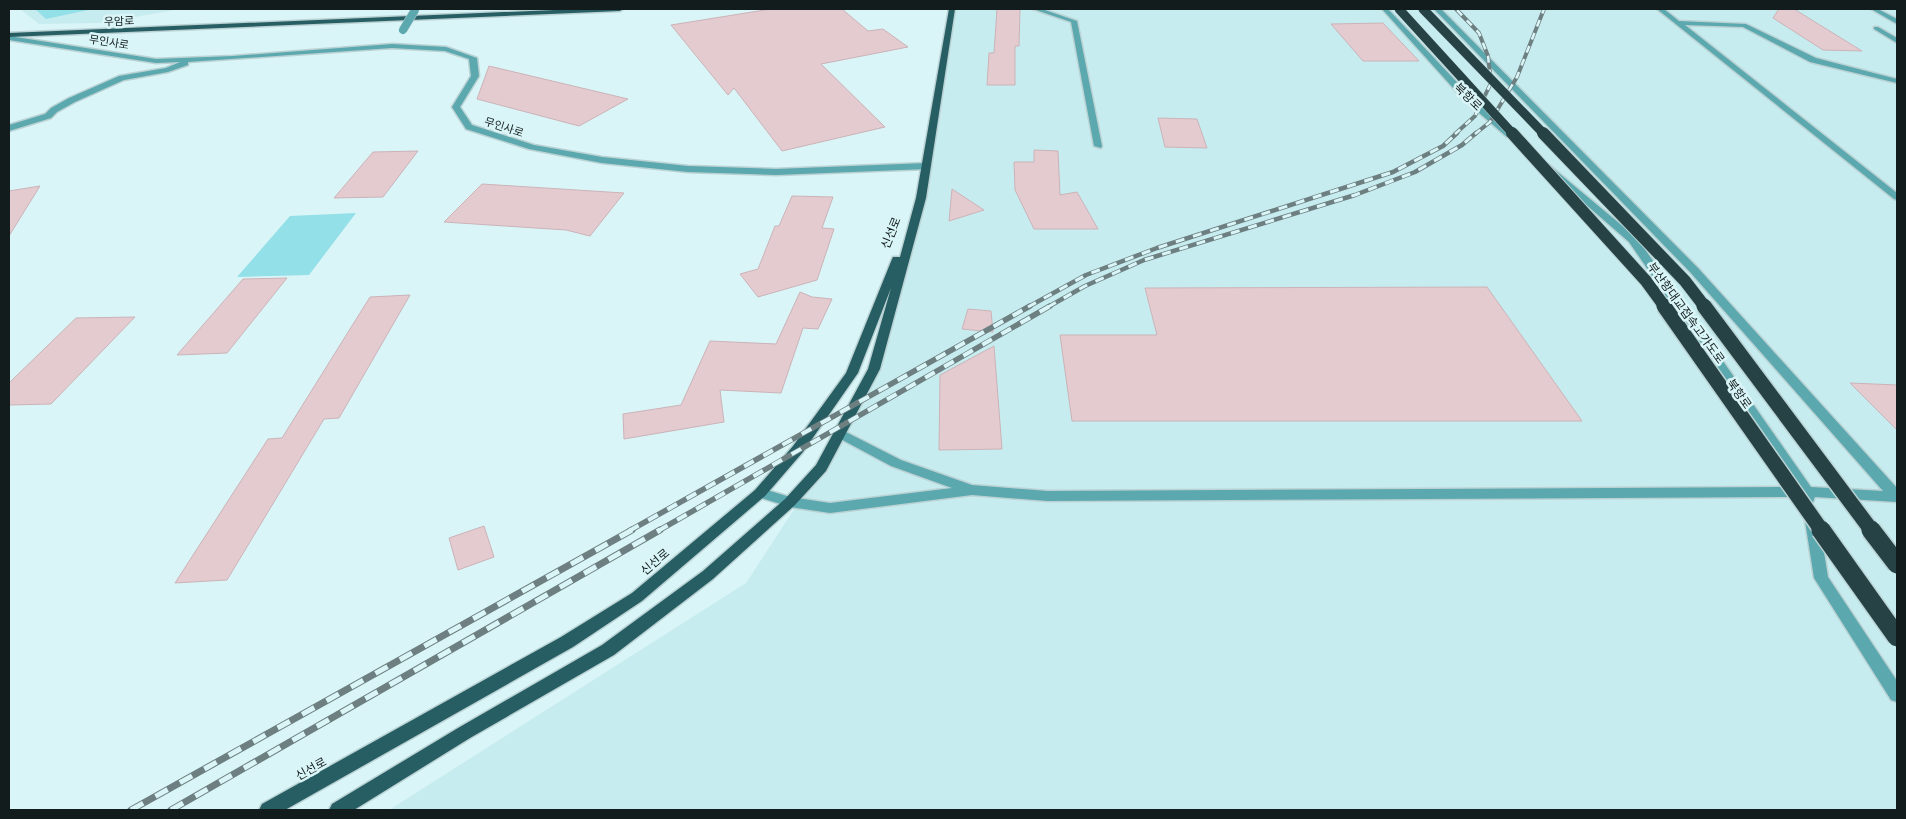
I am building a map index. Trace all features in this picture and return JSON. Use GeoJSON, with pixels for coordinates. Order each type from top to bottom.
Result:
{"type":"FeatureCollection","features":[{"type":"Feature","properties":{"kind":"highway","name":"부산항대교접속고가도로"},"geometry":{"type":"LineString","coordinates":[[1399,9],[1646,281],[1897,637]]}},
{"type":"Feature","properties":{"kind":"highway","name":"부산항대교접속고가도로"},"geometry":{"type":"LineString","coordinates":[[1424,9],[1685,281],[1897,564]]}},
{"type":"Feature","properties":{"kind":"main road","name":"우암로"},"geometry":{"type":"LineString","coordinates":[[9,37],[620,9]]}},
{"type":"Feature","properties":{"kind":"main road","name":"신선로"},"geometry":{"type":"LineString","coordinates":[[338,810],[464,733],[608,650],[708,575],[790,502],[821,468],[874,368],[921,198],[949,12]]}},
{"type":"Feature","properties":{"kind":"main road","name":"신선로"},"geometry":{"type":"LineString","coordinates":[[268,810],[568,642],[637,597],[760,494],[798,449],[852,373],[921,198]]}},
{"type":"Feature","properties":{"kind":"street"},"geometry":{"type":"LineString","coordinates":[[392,46],[415,9]]}},
{"type":"Feature","properties":{"kind":"street"},"geometry":{"type":"LineString","coordinates":[[1036,9],[1074,21],[1098,146]]}},
{"type":"Feature","properties":{"kind":"street","name":"북항로"},"geometry":{"type":"LineString","coordinates":[[1386,9],[1466,97],[1632,240],[1807,492],[1821,578],[1897,695]]}},
{"type":"Feature","properties":{"kind":"street"},"geometry":{"type":"LineString","coordinates":[[1437,9],[1694,270],[1897,496]]}},
{"type":"Feature","properties":{"kind":"street"},"geometry":{"type":"LineString","coordinates":[[1660,9],[1897,197]]}},
{"type":"Feature","properties":{"kind":"street"},"geometry":{"type":"LineString","coordinates":[[1874,9],[1897,22]]}},
{"type":"Feature","properties":{"kind":"street"},"geometry":{"type":"LineString","coordinates":[[1678,23],[1744,25],[1813,60],[1897,80]]}},
{"type":"Feature","properties":{"kind":"street"},"geometry":{"type":"LineString","coordinates":[[1897,29],[1876,28],[1897,41]]}},
{"type":"Feature","properties":{"kind":"street","name":"무인사로"},"geometry":{"type":"LineString","coordinates":[[9,37],[156,61],[392,46],[446,49],[473,58],[475,76],[456,107],[469,127],[532,148],[602,160],[688,169],[776,172],[927,166]]}},
{"type":"Feature","properties":{"kind":"street"},"geometry":{"type":"LineString","coordinates":[[9,128],[48,116],[54,110],[72,100],[119,79],[168,70],[192,60]]}},
{"type":"Feature","properties":{"kind":"street"},"geometry":{"type":"LineString","coordinates":[[840,433],[896,463],[972,490]]}},
{"type":"Feature","properties":{"kind":"street"},"geometry":{"type":"LineString","coordinates":[[760,494],[790,502],[830,508],[972,490],[1048,496],[1807,492],[1897,496]]}},
{"type":"Feature","properties":{"kind":"shaded area"},"geometry":{"type":"Polygon","coordinates":[[[20,9],[181,9],[100,23],[39,24],[20,9]]]}},
{"type":"Feature","properties":{"kind":"shaded area"},"geometry":{"type":"Polygon","coordinates":[[[35,9],[93,9],[46,19],[35,9]]]}},
{"type":"Feature","properties":{"kind":"shaded area"},"geometry":{"type":"Polygon","coordinates":[[[952,9],[1897,9],[1897,810],[389,810],[746,583],[821,468],[874,369],[921,198],[952,9]]]}},
{"type":"Feature","properties":{"kind":"shaded area"},"geometry":{"type":"Polygon","coordinates":[[[356,213],[309,275],[237,277],[290,216],[356,213]]]}},
{"type":"Feature","properties":{"kind":"building"},"geometry":{"type":"Polygon","coordinates":[[[771,9],[842,9],[868,31],[883,29],[908,47],[821,64],[885,127],[782,151],[734,88],[728,95],[671,25],[771,9]]]}},
{"type":"Feature","properties":{"kind":"building"},"geometry":{"type":"Polygon","coordinates":[[[997,9],[1020,9],[1019,46],[1015,46],[1015,85],[987,85],[989,53],[994,53],[997,9]]]}},
{"type":"Feature","properties":{"kind":"building"},"geometry":{"type":"Polygon","coordinates":[[[1779,9],[1794,9],[1862,51],[1823,50],[1773,18],[1779,9]]]}},
{"type":"Feature","properties":{"kind":"building"},"geometry":{"type":"Polygon","coordinates":[[[1383,23],[1419,61],[1363,61],[1331,24],[1383,23]]]}},
{"type":"Feature","properties":{"kind":"building"},"geometry":{"type":"Polygon","coordinates":[[[489,66],[628,99],[579,126],[477,99],[489,66]]]}},
{"type":"Feature","properties":{"kind":"building"},"geometry":{"type":"Polygon","coordinates":[[[1158,118],[1197,119],[1207,148],[1165,147],[1158,118]]]}},
{"type":"Feature","properties":{"kind":"building"},"geometry":{"type":"Polygon","coordinates":[[[1034,150],[1058,151],[1060,195],[1077,192],[1098,229],[1034,229],[1015,190],[1014,162],[1034,162],[1034,150]]]}},
{"type":"Feature","properties":{"kind":"building"},"geometry":{"type":"Polygon","coordinates":[[[418,151],[383,197],[334,198],[373,152],[418,151]]]}},
{"type":"Feature","properties":{"kind":"building"},"geometry":{"type":"Polygon","coordinates":[[[482,184],[624,193],[590,236],[566,230],[444,222],[482,184]]]}},
{"type":"Feature","properties":{"kind":"building"},"geometry":{"type":"Polygon","coordinates":[[[40,186],[9,236],[9,191],[40,186]]]}},
{"type":"Feature","properties":{"kind":"building"},"geometry":{"type":"Polygon","coordinates":[[[952,189],[984,210],[949,221],[952,189]]]}},
{"type":"Feature","properties":{"kind":"building"},"geometry":{"type":"Polygon","coordinates":[[[792,196],[833,197],[822,228],[834,229],[817,280],[758,297],[740,274],[758,269],[775,226],[779,226],[792,196]]]}},
{"type":"Feature","properties":{"kind":"building"},"geometry":{"type":"Polygon","coordinates":[[[287,278],[227,353],[177,355],[243,279],[287,278]]]}},
{"type":"Feature","properties":{"kind":"building"},"geometry":{"type":"Polygon","coordinates":[[[1487,287],[1582,421],[1072,421],[1060,335],[1157,335],[1145,288],[1487,287]]]}},
{"type":"Feature","properties":{"kind":"building"},"geometry":{"type":"Polygon","coordinates":[[[800,292],[812,297],[832,299],[818,329],[803,328],[781,393],[720,390],[724,422],[624,439],[623,414],[681,405],[710,341],[776,344],[800,292]]]}},
{"type":"Feature","properties":{"kind":"building"},"geometry":{"type":"Polygon","coordinates":[[[410,295],[339,418],[324,419],[227,580],[175,583],[268,439],[282,438],[370,297],[410,295]]]}},
{"type":"Feature","properties":{"kind":"building"},"geometry":{"type":"Polygon","coordinates":[[[968,309],[991,311],[993,332],[962,329],[968,309]]]}},
{"type":"Feature","properties":{"kind":"building"},"geometry":{"type":"Polygon","coordinates":[[[135,317],[51,404],[9,405],[9,383],[76,318],[135,317]]]}},
{"type":"Feature","properties":{"kind":"building"},"geometry":{"type":"Polygon","coordinates":[[[994,346],[1002,449],[939,450],[940,375],[994,346]]]}},
{"type":"Feature","properties":{"kind":"building"},"geometry":{"type":"Polygon","coordinates":[[[1850,383],[1897,385],[1897,430],[1850,383]]]}},
{"type":"Feature","properties":{"kind":"building"},"geometry":{"type":"Polygon","coordinates":[[[484,526],[494,557],[458,570],[449,538],[484,526]]]}},
{"type":"Feature","properties":{"kind":"railway"},"geometry":{"type":"LineString","coordinates":[[1455,134],[1475,116],[1491,83],[1488,56],[1479,33],[1456,9]]}},
{"type":"Feature","properties":{"kind":"railway"},"geometry":{"type":"LineString","coordinates":[[1475,134],[1490,122],[1517,77],[1544,9]]}},
{"type":"Feature","properties":{"kind":"railway"},"geometry":{"type":"LineString","coordinates":[[1028,307],[1086,275],[1157,248],[1393,172],[1443,146],[1457,133]]}},
{"type":"Feature","properties":{"kind":"railway"},"geometry":{"type":"LineString","coordinates":[[1048,307],[1085,286],[1144,260],[1355,195],[1415,172],[1462,145],[1476,133]]}},
{"type":"Feature","properties":{"kind":"railway"},"geometry":{"type":"LineString","coordinates":[[629,531],[1030,306]]}},
{"type":"Feature","properties":{"kind":"railway"},"geometry":{"type":"LineString","coordinates":[[658,531],[1050,306]]}},
{"type":"Feature","properties":{"kind":"railway"},"geometry":{"type":"LineString","coordinates":[[131,810],[632,530]]}},
{"type":"Feature","properties":{"kind":"railway"},"geometry":{"type":"LineString","coordinates":[[171,810],[660,530]]}}]}
